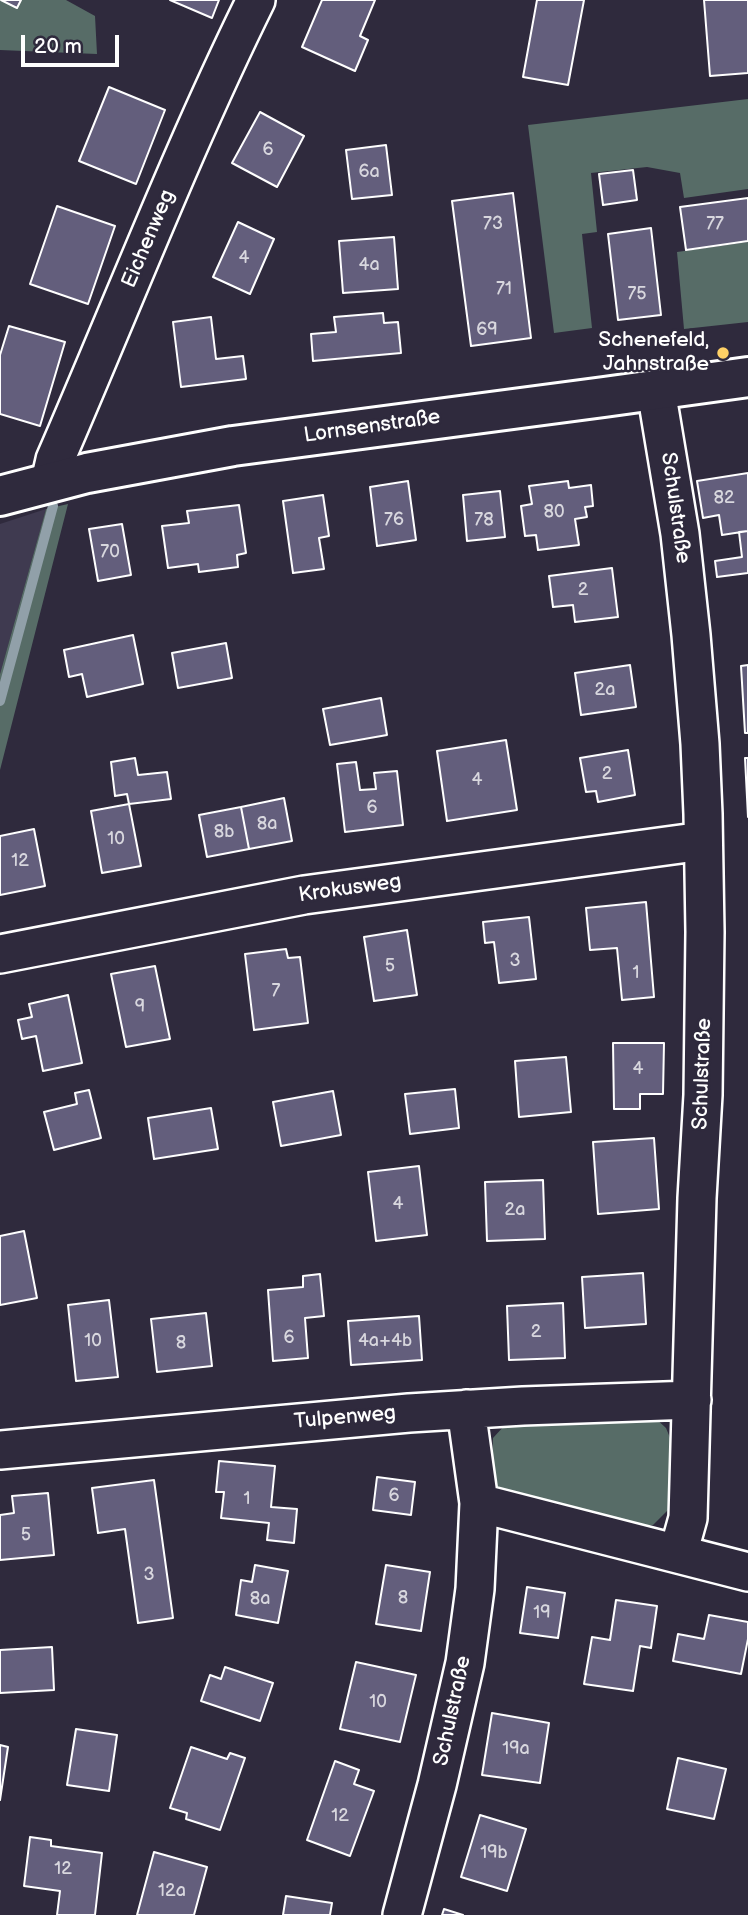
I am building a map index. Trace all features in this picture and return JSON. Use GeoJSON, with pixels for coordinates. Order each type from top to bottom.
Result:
{"type":"FeatureCollection","features":[{"type":"Feature","properties":{"kind":"street","name":"Eichenweg"},"geometry":{"type":"LineString","coordinates":[[50,482],[55,460],[156,220],[217,80],[256,0]]}},
{"type":"Feature","properties":{"kind":"street","name":"Lornsenstraße"},"geometry":{"type":"LineString","coordinates":[[0,496],[140,462],[233,446],[748,377]]}},
{"type":"Feature","properties":{"kind":"street","name":"Schulstraße"},"geometry":{"type":"LineString","coordinates":[[656,390],[680,534],[691,635],[700,744],[705,932],[703,1095],[697,1198],[688,1518],[678,1554]]}},
{"type":"Feature","properties":{"kind":"street","name":"Krokusweg"},"geometry":{"type":"LineString","coordinates":[[0,954],[304,895],[703,841]]}},
{"type":"Feature","properties":{"kind":"street","name":"Tulpenweg"},"geometry":{"type":"LineString","coordinates":[[0,1450],[409,1413],[692,1400]]}},
{"type":"Feature","properties":{"kind":"street","name":"Schulstraße"},"geometry":{"type":"LineString","coordinates":[[402,1915],[437,1784],[465,1663],[475,1589],[479,1503],[466,1409]]}},
{"type":"Feature","properties":{"kind":"street"},"geometry":{"type":"LineString","coordinates":[[479,1503],[748,1572]]}},
{"type":"Feature","properties":{"kind":"shaded area"},"geometry":{"type":"Polygon","coordinates":[[[46,509],[0,674],[0,524],[46,509]]]}},
{"type":"Feature","properties":{"kind":"green space"},"geometry":{"type":"Polygon","coordinates":[[[0,0],[66,0],[95,16],[97,54],[0,50],[0,0]]]}},
{"type":"Feature","properties":{"kind":"green space"},"geometry":{"type":"Polygon","coordinates":[[[748,99],[748,189],[684,198],[680,173],[647,167],[591,173],[597,232],[582,234],[592,328],[554,333],[528,125],[748,99]]]}},
{"type":"Feature","properties":{"kind":"green space"},"geometry":{"type":"Polygon","coordinates":[[[748,242],[748,322],[684,329],[677,252],[748,242]]]}},
{"type":"Feature","properties":{"kind":"green space"},"geometry":{"type":"Polygon","coordinates":[[[68,504],[0,770],[0,674],[46,509],[68,504]]]}},
{"type":"Feature","properties":{"kind":"green space"},"geometry":{"type":"Polygon","coordinates":[[[654,1417],[666,1428],[675,1450],[672,1506],[653,1525],[627,1528],[501,1491],[491,1480],[493,1438],[505,1425],[654,1417]]]}},
{"type":"Feature","properties":{"kind":"building"},"geometry":{"type":"Polygon","coordinates":[[[1,0],[21,0],[17,8],[1,0]]]}},
{"type":"Feature","properties":{"kind":"building"},"geometry":{"type":"Polygon","coordinates":[[[170,0],[219,0],[212,18],[170,0]]]}},
{"type":"Feature","properties":{"kind":"building"},"geometry":{"type":"Polygon","coordinates":[[[322,0],[375,0],[360,36],[368,40],[355,71],[302,47],[322,0]]]}},
{"type":"Feature","properties":{"kind":"building"},"geometry":{"type":"Polygon","coordinates":[[[537,0],[584,0],[568,85],[523,77],[537,0]]]}},
{"type":"Feature","properties":{"kind":"building"},"geometry":{"type":"Polygon","coordinates":[[[704,0],[748,0],[748,73],[710,76],[704,0]]]}},
{"type":"Feature","properties":{"kind":"building"},"geometry":{"type":"Polygon","coordinates":[[[109,87],[165,110],[136,184],[79,161],[109,87]]]}},
{"type":"Feature","properties":{"kind":"building"},"geometry":{"type":"Polygon","coordinates":[[[260,112],[304,136],[277,187],[232,163],[260,112]]]}},
{"type":"Feature","properties":{"kind":"building"},"geometry":{"type":"Polygon","coordinates":[[[386,145],[392,195],[352,199],[346,150],[386,145]]]}},
{"type":"Feature","properties":{"kind":"building"},"geometry":{"type":"Polygon","coordinates":[[[633,170],[637,200],[603,205],[599,174],[633,170]]]}},
{"type":"Feature","properties":{"kind":"building"},"geometry":{"type":"Polygon","coordinates":[[[513,193],[531,338],[471,346],[452,201],[513,193]]]}},
{"type":"Feature","properties":{"kind":"building"},"geometry":{"type":"Polygon","coordinates":[[[748,198],[748,241],[686,250],[680,207],[748,198]]]}},
{"type":"Feature","properties":{"kind":"building"},"geometry":{"type":"Polygon","coordinates":[[[57,206],[115,226],[88,304],[30,284],[57,206]]]}},
{"type":"Feature","properties":{"kind":"building"},"geometry":{"type":"Polygon","coordinates":[[[238,222],[274,239],[250,294],[213,277],[238,222]]]}},
{"type":"Feature","properties":{"kind":"building"},"geometry":{"type":"Polygon","coordinates":[[[651,228],[661,315],[618,320],[608,234],[651,228]]]}},
{"type":"Feature","properties":{"kind":"building"},"geometry":{"type":"Polygon","coordinates":[[[394,237],[398,289],[343,293],[339,241],[394,237]]]}},
{"type":"Feature","properties":{"kind":"building"},"geometry":{"type":"Polygon","coordinates":[[[383,313],[384,323],[398,322],[401,353],[313,361],[311,334],[336,332],[334,317],[383,313]]]}},
{"type":"Feature","properties":{"kind":"building"},"geometry":{"type":"Polygon","coordinates":[[[211,317],[216,359],[243,356],[246,379],[181,387],[173,322],[211,317]]]}},
{"type":"Feature","properties":{"kind":"building"},"geometry":{"type":"Polygon","coordinates":[[[9,326],[65,342],[40,426],[0,414],[0,355],[9,326]]]}},
{"type":"Feature","properties":{"kind":"building"},"geometry":{"type":"Polygon","coordinates":[[[748,473],[748,531],[722,535],[719,515],[703,518],[697,481],[748,473]]]}},
{"type":"Feature","properties":{"kind":"building"},"geometry":{"type":"Polygon","coordinates":[[[408,481],[416,540],[377,546],[370,487],[408,481]]]}},
{"type":"Feature","properties":{"kind":"building"},"geometry":{"type":"Polygon","coordinates":[[[568,481],[569,488],[591,485],[593,506],[585,507],[587,517],[575,519],[579,545],[538,550],[536,535],[525,536],[521,506],[532,504],[529,486],[568,481]]]}},
{"type":"Feature","properties":{"kind":"building"},"geometry":{"type":"Polygon","coordinates":[[[500,491],[505,537],[467,541],[463,495],[500,491]]]}},
{"type":"Feature","properties":{"kind":"building"},"geometry":{"type":"Polygon","coordinates":[[[323,495],[329,536],[319,538],[324,569],[293,573],[283,501],[323,495]]]}},
{"type":"Feature","properties":{"kind":"building"},"geometry":{"type":"Polygon","coordinates":[[[239,505],[246,553],[237,555],[238,567],[199,572],[198,564],[168,568],[162,526],[189,523],[187,511],[239,505]]]}},
{"type":"Feature","properties":{"kind":"building"},"geometry":{"type":"Polygon","coordinates":[[[122,524],[131,575],[98,581],[89,529],[122,524]]]}},
{"type":"Feature","properties":{"kind":"building"},"geometry":{"type":"Polygon","coordinates":[[[748,531],[748,573],[717,577],[715,561],[742,557],[739,532],[748,531]]]}},
{"type":"Feature","properties":{"kind":"building"},"geometry":{"type":"Polygon","coordinates":[[[612,568],[618,617],[575,622],[573,605],[553,607],[549,576],[612,568]]]}},
{"type":"Feature","properties":{"kind":"building"},"geometry":{"type":"Polygon","coordinates":[[[133,635],[143,684],[87,697],[82,674],[69,677],[64,650],[133,635]]]}},
{"type":"Feature","properties":{"kind":"building"},"geometry":{"type":"Polygon","coordinates":[[[226,643],[232,678],[178,688],[172,653],[226,643]]]}},
{"type":"Feature","properties":{"kind":"building"},"geometry":{"type":"Polygon","coordinates":[[[630,665],[636,707],[581,715],[575,673],[630,665]]]}},
{"type":"Feature","properties":{"kind":"building"},"geometry":{"type":"Polygon","coordinates":[[[748,665],[748,733],[745,733],[741,666],[748,665]]]}},
{"type":"Feature","properties":{"kind":"building"},"geometry":{"type":"Polygon","coordinates":[[[381,698],[387,735],[330,745],[323,709],[381,698]]]}},
{"type":"Feature","properties":{"kind":"building"},"geometry":{"type":"Polygon","coordinates":[[[506,740],[517,810],[447,821],[437,751],[506,740]]]}},
{"type":"Feature","properties":{"kind":"building"},"geometry":{"type":"Polygon","coordinates":[[[628,750],[635,795],[598,802],[596,791],[586,792],[580,758],[628,750]]]}},
{"type":"Feature","properties":{"kind":"building"},"geometry":{"type":"Polygon","coordinates":[[[135,758],[138,775],[167,772],[171,799],[129,804],[127,794],[115,796],[111,762],[135,758]]]}},
{"type":"Feature","properties":{"kind":"building"},"geometry":{"type":"Polygon","coordinates":[[[745,758],[748,758],[748,817],[745,758]]]}},
{"type":"Feature","properties":{"kind":"building"},"geometry":{"type":"Polygon","coordinates":[[[356,762],[360,790],[376,789],[374,773],[397,771],[403,825],[345,832],[337,764],[356,762]]]}},
{"type":"Feature","properties":{"kind":"building"},"geometry":{"type":"Polygon","coordinates":[[[284,798],[292,841],[249,849],[241,807],[284,798]]]}},
{"type":"Feature","properties":{"kind":"building"},"geometry":{"type":"Polygon","coordinates":[[[129,804],[141,866],[102,873],[91,811],[129,804]]]}},
{"type":"Feature","properties":{"kind":"building"},"geometry":{"type":"Polygon","coordinates":[[[241,807],[249,849],[207,857],[199,815],[241,807]]]}},
{"type":"Feature","properties":{"kind":"building"},"geometry":{"type":"Polygon","coordinates":[[[34,829],[45,886],[0,895],[0,836],[34,829]]]}},
{"type":"Feature","properties":{"kind":"building"},"geometry":{"type":"Polygon","coordinates":[[[646,902],[654,997],[622,1000],[617,948],[590,950],[586,908],[646,902]]]}},
{"type":"Feature","properties":{"kind":"building"},"geometry":{"type":"Polygon","coordinates":[[[529,917],[536,979],[499,983],[494,942],[485,943],[483,922],[529,917]]]}},
{"type":"Feature","properties":{"kind":"building"},"geometry":{"type":"Polygon","coordinates":[[[407,930],[417,995],[374,1001],[364,937],[407,930]]]}},
{"type":"Feature","properties":{"kind":"building"},"geometry":{"type":"Polygon","coordinates":[[[286,949],[288,958],[300,957],[308,1023],[254,1030],[245,954],[286,949]]]}},
{"type":"Feature","properties":{"kind":"building"},"geometry":{"type":"Polygon","coordinates":[[[155,966],[170,1039],[126,1047],[111,974],[155,966]]]}},
{"type":"Feature","properties":{"kind":"building"},"geometry":{"type":"Polygon","coordinates":[[[68,995],[82,1063],[43,1071],[36,1036],[22,1039],[18,1020],[32,1017],[29,1004],[68,995]]]}},
{"type":"Feature","properties":{"kind":"building"},"geometry":{"type":"Polygon","coordinates":[[[613,1043],[664,1043],[663,1094],[640,1094],[640,1109],[614,1109],[613,1043]]]}},
{"type":"Feature","properties":{"kind":"building"},"geometry":{"type":"Polygon","coordinates":[[[566,1057],[571,1112],[519,1117],[515,1061],[566,1057]]]}},
{"type":"Feature","properties":{"kind":"building"},"geometry":{"type":"Polygon","coordinates":[[[455,1089],[459,1128],[410,1134],[405,1094],[455,1089]]]}},
{"type":"Feature","properties":{"kind":"building"},"geometry":{"type":"Polygon","coordinates":[[[89,1090],[101,1138],[54,1150],[44,1112],[77,1104],[75,1093],[89,1090]]]}},
{"type":"Feature","properties":{"kind":"building"},"geometry":{"type":"Polygon","coordinates":[[[333,1091],[341,1135],[281,1146],[273,1102],[333,1091]]]}},
{"type":"Feature","properties":{"kind":"building"},"geometry":{"type":"Polygon","coordinates":[[[211,1108],[218,1149],[154,1159],[148,1118],[211,1108]]]}},
{"type":"Feature","properties":{"kind":"building"},"geometry":{"type":"Polygon","coordinates":[[[654,1138],[659,1209],[598,1214],[593,1142],[654,1138]]]}},
{"type":"Feature","properties":{"kind":"building"},"geometry":{"type":"Polygon","coordinates":[[[419,1166],[427,1235],[376,1241],[368,1172],[419,1166]]]}},
{"type":"Feature","properties":{"kind":"building"},"geometry":{"type":"Polygon","coordinates":[[[543,1180],[545,1239],[487,1241],[485,1182],[543,1180]]]}},
{"type":"Feature","properties":{"kind":"building"},"geometry":{"type":"Polygon","coordinates":[[[24,1231],[37,1298],[0,1305],[0,1236],[24,1231]]]}},
{"type":"Feature","properties":{"kind":"building"},"geometry":{"type":"Polygon","coordinates":[[[643,1273],[646,1324],[585,1328],[582,1277],[643,1273]]]}},
{"type":"Feature","properties":{"kind":"building"},"geometry":{"type":"Polygon","coordinates":[[[320,1274],[324,1316],[305,1318],[308,1358],[273,1361],[268,1290],[303,1287],[303,1276],[320,1274]]]}},
{"type":"Feature","properties":{"kind":"building"},"geometry":{"type":"Polygon","coordinates":[[[109,1300],[118,1377],[76,1381],[68,1305],[109,1300]]]}},
{"type":"Feature","properties":{"kind":"building"},"geometry":{"type":"Polygon","coordinates":[[[563,1303],[565,1358],[509,1360],[507,1306],[563,1303]]]}},
{"type":"Feature","properties":{"kind":"building"},"geometry":{"type":"Polygon","coordinates":[[[206,1313],[212,1366],[157,1372],[151,1319],[206,1313]]]}},
{"type":"Feature","properties":{"kind":"building"},"geometry":{"type":"Polygon","coordinates":[[[419,1316],[422,1360],[351,1365],[348,1321],[419,1316]]]}},
{"type":"Feature","properties":{"kind":"building"},"geometry":{"type":"Polygon","coordinates":[[[219,1461],[275,1466],[271,1507],[297,1509],[294,1543],[267,1540],[269,1523],[221,1518],[224,1492],[216,1492],[219,1461]]]}},
{"type":"Feature","properties":{"kind":"building"},"geometry":{"type":"Polygon","coordinates":[[[377,1477],[415,1482],[411,1515],[373,1510],[377,1477]]]}},
{"type":"Feature","properties":{"kind":"building"},"geometry":{"type":"Polygon","coordinates":[[[154,1480],[173,1618],[138,1623],[125,1529],[98,1533],[92,1488],[154,1480]]]}},
{"type":"Feature","properties":{"kind":"building"},"geometry":{"type":"Polygon","coordinates":[[[48,1493],[54,1555],[0,1560],[0,1515],[14,1513],[12,1496],[48,1493]]]}},
{"type":"Feature","properties":{"kind":"building"},"geometry":{"type":"Polygon","coordinates":[[[255,1565],[288,1571],[278,1623],[236,1615],[241,1580],[252,1582],[255,1565]]]}},
{"type":"Feature","properties":{"kind":"building"},"geometry":{"type":"Polygon","coordinates":[[[386,1565],[430,1572],[421,1631],[376,1624],[386,1565]]]}},
{"type":"Feature","properties":{"kind":"building"},"geometry":{"type":"Polygon","coordinates":[[[527,1587],[565,1593],[558,1638],[520,1633],[527,1587]]]}},
{"type":"Feature","properties":{"kind":"building"},"geometry":{"type":"Polygon","coordinates":[[[616,1600],[657,1606],[651,1648],[640,1646],[633,1691],[584,1684],[592,1637],[610,1640],[616,1600]]]}},
{"type":"Feature","properties":{"kind":"building"},"geometry":{"type":"Polygon","coordinates":[[[709,1615],[748,1622],[748,1639],[741,1674],[673,1661],[678,1634],[704,1639],[709,1615]]]}},
{"type":"Feature","properties":{"kind":"building"},"geometry":{"type":"Polygon","coordinates":[[[52,1647],[54,1690],[0,1693],[0,1650],[52,1647]]]}},
{"type":"Feature","properties":{"kind":"building"},"geometry":{"type":"Polygon","coordinates":[[[356,1662],[416,1675],[400,1742],[340,1729],[356,1662]]]}},
{"type":"Feature","properties":{"kind":"building"},"geometry":{"type":"Polygon","coordinates":[[[225,1667],[273,1683],[260,1721],[201,1701],[210,1675],[221,1679],[225,1667]]]}},
{"type":"Feature","properties":{"kind":"building"},"geometry":{"type":"Polygon","coordinates":[[[492,1713],[549,1723],[540,1783],[482,1775],[492,1713]]]}},
{"type":"Feature","properties":{"kind":"building"},"geometry":{"type":"Polygon","coordinates":[[[76,1729],[117,1735],[109,1791],[67,1785],[76,1729]]]}},
{"type":"Feature","properties":{"kind":"building"},"geometry":{"type":"Polygon","coordinates":[[[0,1745],[8,1747],[0,1800],[0,1745]]]}},
{"type":"Feature","properties":{"kind":"building"},"geometry":{"type":"Polygon","coordinates":[[[191,1747],[227,1759],[230,1753],[245,1758],[220,1830],[186,1819],[187,1813],[170,1808],[191,1747]]]}},
{"type":"Feature","properties":{"kind":"building"},"geometry":{"type":"Polygon","coordinates":[[[678,1758],[726,1769],[714,1819],[667,1809],[678,1758]]]}},
{"type":"Feature","properties":{"kind":"building"},"geometry":{"type":"Polygon","coordinates":[[[335,1761],[359,1770],[354,1784],[374,1791],[350,1856],[307,1840],[335,1761]]]}},
{"type":"Feature","properties":{"kind":"building"},"geometry":{"type":"Polygon","coordinates":[[[480,1815],[526,1829],[507,1891],[461,1877],[480,1815]]]}},
{"type":"Feature","properties":{"kind":"building"},"geometry":{"type":"Polygon","coordinates":[[[30,1837],[51,1840],[51,1846],[102,1853],[95,1915],[57,1915],[60,1891],[24,1886],[30,1837]]]}},
{"type":"Feature","properties":{"kind":"building"},"geometry":{"type":"Polygon","coordinates":[[[154,1852],[207,1867],[194,1915],[137,1915],[154,1852]]]}},
{"type":"Feature","properties":{"kind":"building"},"geometry":{"type":"Polygon","coordinates":[[[286,1896],[332,1903],[330,1915],[283,1915],[286,1896]]]}},
{"type":"Feature","properties":{"kind":"building"},"geometry":{"type":"Polygon","coordinates":[[[444,1909],[463,1915],[442,1915],[444,1909]]]}},
{"type":"Feature","properties":{"kind":"waterway"},"geometry":{"type":"LineString","coordinates":[[0,701],[53,506]]}},
{"type":"Feature","properties":{"kind":"place","name":"Schenefeld, Jahnstraße"},"geometry":{"type":"Point","coordinates":[723,353]}}]}
